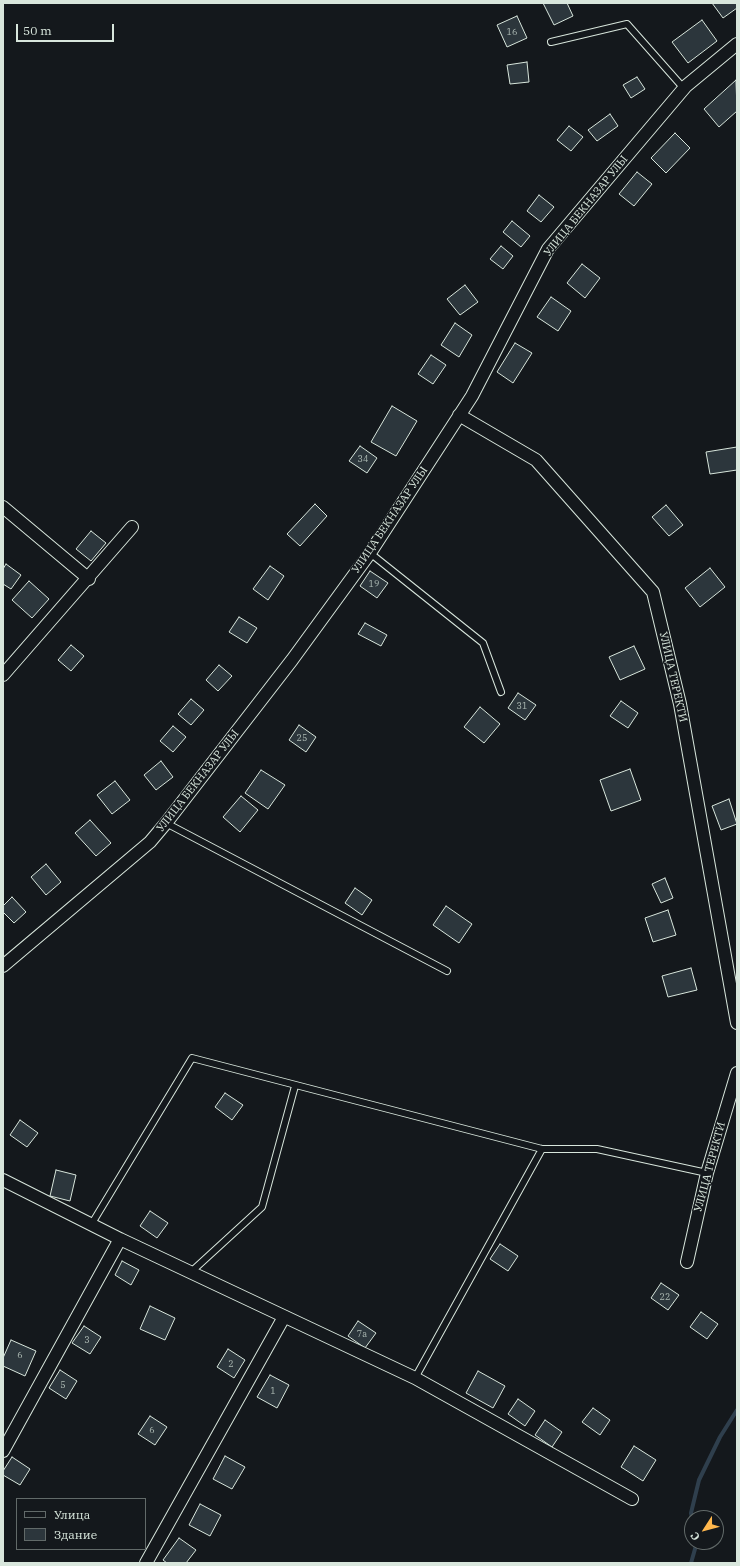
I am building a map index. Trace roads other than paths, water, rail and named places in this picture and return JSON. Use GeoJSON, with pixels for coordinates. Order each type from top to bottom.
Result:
{"type":"FeatureCollection","features":[{"type":"Feature","properties":{"kind":"street","name":"УЛИЦА БЕКНАЗАР УЛЫ"},"geometry":{"type":"LineString","coordinates":[[3,966],[150,842],[166,824],[292,660],[370,553],[472,396],[548,249],[686,86],[737,44]]}},
{"type":"Feature","properties":{"kind":"street","name":"УЛИЦА ТЕРЕКТИ"},"geometry":{"type":"LineString","coordinates":[[459,416],[536,460],[653,592],[680,704],[737,1023]]}},
{"type":"Feature","properties":{"kind":"street"},"geometry":{"type":"LineString","coordinates":[[3,507],[89,579]]}},
{"type":"Feature","properties":{"kind":"street"},"geometry":{"type":"LineString","coordinates":[[3,675],[89,579],[132,527]]}},
{"type":"Feature","properties":{"kind":"street","name":"УЛИЦА ТЕРЕКТИ"},"geometry":{"type":"LineString","coordinates":[[687,1262],[707,1173],[737,1073]]}},
{"type":"Feature","properties":{"kind":"street"},"geometry":{"type":"LineString","coordinates":[[3,1180],[90,1225],[414,1378],[632,1498]]}},
{"type":"Feature","properties":{"kind":"street"},"geometry":{"type":"LineString","coordinates":[[3,1451],[120,1239]]}},
{"type":"Feature","properties":{"kind":"street"},"geometry":{"type":"LineString","coordinates":[[146,1563],[284,1317]]}},
{"type":"Feature","properties":{"kind":"lane"},"geometry":{"type":"LineString","coordinates":[[551,42],[626,24],[680,84],[686,86]]}},
{"type":"Feature","properties":{"kind":"lane"},"geometry":{"type":"LineString","coordinates":[[370,553],[483,643],[501,692]]}},
{"type":"Feature","properties":{"kind":"lane"},"geometry":{"type":"LineString","coordinates":[[166,824],[446,971]]}},
{"type":"Feature","properties":{"kind":"lane"},"geometry":{"type":"LineString","coordinates":[[90,1225],[192,1058],[542,1149],[597,1149],[707,1173]]}},
{"type":"Feature","properties":{"kind":"lane"},"geometry":{"type":"LineString","coordinates":[[191,1272],[262,1207],[295,1086]]}},
{"type":"Feature","properties":{"kind":"lane"},"geometry":{"type":"LineString","coordinates":[[414,1378],[542,1149]]}},
{"type":"Feature","properties":{"kind":"waterway"},"geometry":{"type":"LineString","coordinates":[[692,1510],[699,1480],[720,1437],[737,1410]]}},
{"type":"Feature","properties":{"kind":"waterway"},"geometry":{"type":"LineString","coordinates":[[691,1563],[695,1550]]}}]}
